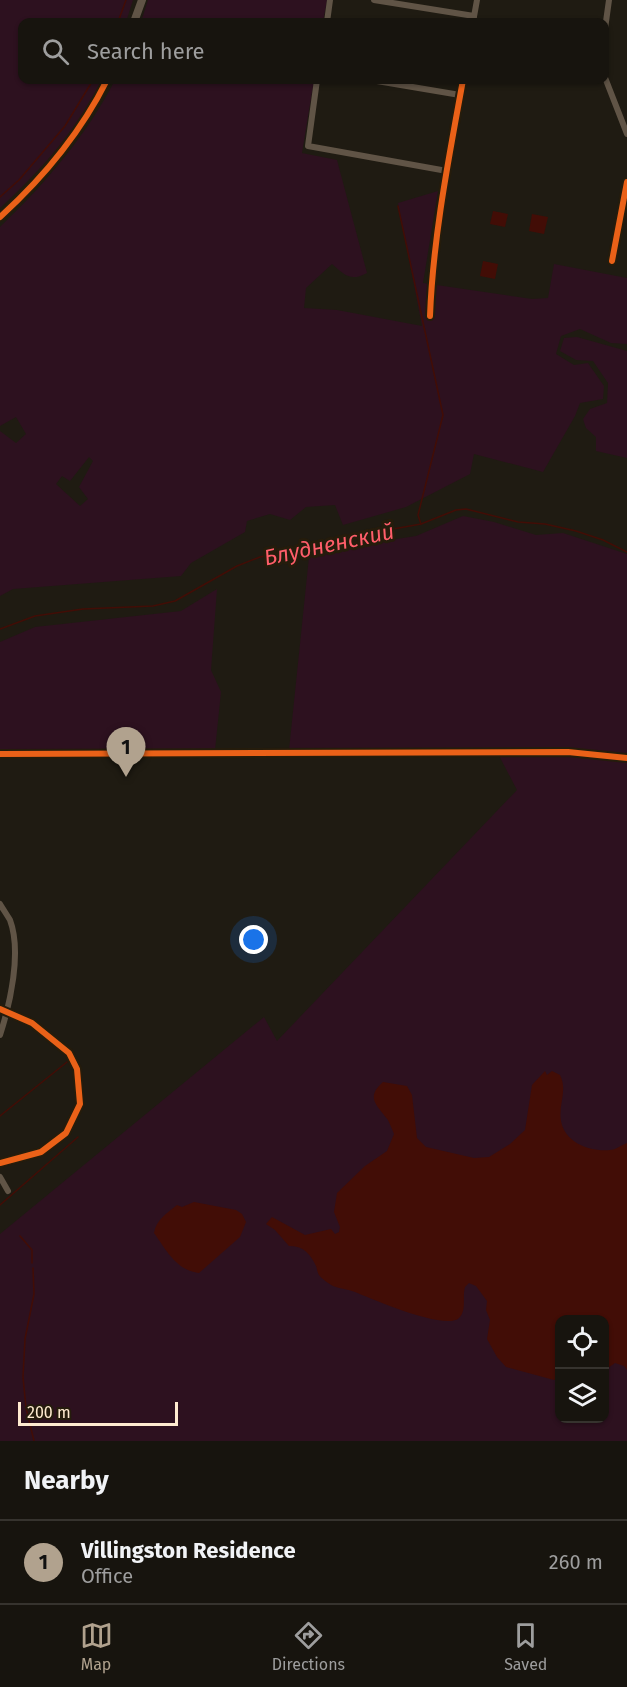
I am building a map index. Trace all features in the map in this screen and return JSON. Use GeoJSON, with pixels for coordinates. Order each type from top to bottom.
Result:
{"type":"FeatureCollection","features":[{"type":"Feature","properties":{"kind":"street"},"geometry":{"type":"LineString","coordinates":[[135,18],[142,0]]}},
{"type":"Feature","properties":{"kind":"street"},"geometry":{"type":"LineString","coordinates":[[328,18],[330,0]]}},
{"type":"Feature","properties":{"kind":"street"},"geometry":{"type":"LineString","coordinates":[[374,0],[469,18]]}},
{"type":"Feature","properties":{"kind":"street"},"geometry":{"type":"LineString","coordinates":[[474,18],[477,0]]}},
{"type":"Feature","properties":{"kind":"street"},"geometry":{"type":"LineString","coordinates":[[606,18],[609,0]]}},
{"type":"Feature","properties":{"kind":"street"},"geometry":{"type":"LineString","coordinates":[[0,218],[59,155],[106,84]]}},
{"type":"Feature","properties":{"kind":"street"},"geometry":{"type":"LineString","coordinates":[[316,84],[308,146],[447,171]]}},
{"type":"Feature","properties":{"kind":"street"},"geometry":{"type":"LineString","coordinates":[[395,84],[460,95]]}},
{"type":"Feature","properties":{"kind":"street"},"geometry":{"type":"LineString","coordinates":[[430,316],[432,281],[447,171],[462,84]]}},
{"type":"Feature","properties":{"kind":"street"},"geometry":{"type":"LineString","coordinates":[[608,84],[624,121],[627,134]]}},
{"type":"Feature","properties":{"kind":"street"},"geometry":{"type":"LineString","coordinates":[[612,261],[627,182]]}},
{"type":"Feature","properties":{"kind":"street"},"geometry":{"type":"LineString","coordinates":[[0,754],[557,752],[627,758]]}},
{"type":"Feature","properties":{"kind":"street"},"geometry":{"type":"LineString","coordinates":[[0,904],[10,921],[15,952],[8,1012],[0,1035]]}},
{"type":"Feature","properties":{"kind":"street"},"geometry":{"type":"LineString","coordinates":[[0,1009],[32,1023],[69,1053],[77,1069],[80,1104],[66,1133],[41,1152],[0,1163]]}},
{"type":"Feature","properties":{"kind":"street"},"geometry":{"type":"LineString","coordinates":[[0,1178],[8,1191]]}},
{"type":"Feature","properties":{"kind":"shaded area"},"geometry":{"type":"Polygon","coordinates":[[[0,0],[133,0],[127,18],[18,18],[18,84],[100,84],[70,132],[0,208],[0,0]]]}},
{"type":"Feature","properties":{"kind":"shaded area"},"geometry":{"type":"Polygon","coordinates":[[[148,0],[327,0],[324,18],[142,18],[148,0]]]}},
{"type":"Feature","properties":{"kind":"shaded area"},"geometry":{"type":"Polygon","coordinates":[[[113,84],[313,84],[302,153],[337,160],[367,273],[356,277],[348,276],[332,264],[306,288],[304,308],[337,310],[422,326],[398,203],[438,191],[423,283],[532,299],[548,298],[554,264],[627,278],[627,344],[611,343],[580,329],[561,336],[556,354],[574,365],[588,363],[604,386],[603,399],[580,403],[543,472],[474,454],[470,474],[406,507],[343,525],[335,505],[306,507],[290,520],[270,514],[247,521],[245,532],[191,563],[181,576],[13,589],[0,596],[0,431],[16,443],[26,434],[16,417],[0,426],[0,227],[64,158],[92,120],[113,84]],[[89,457],[70,481],[62,476],[56,484],[80,506],[88,499],[79,487],[93,461],[89,457]]]}},
{"type":"Feature","properties":{"kind":"shaded area"},"geometry":{"type":"Polygon","coordinates":[[[493,211],[508,214],[505,227],[490,224],[493,211]]]}},
{"type":"Feature","properties":{"kind":"shaded area"},"geometry":{"type":"Polygon","coordinates":[[[532,214],[548,217],[544,234],[529,231],[532,214]]]}},
{"type":"Feature","properties":{"kind":"shaded area"},"geometry":{"type":"Polygon","coordinates":[[[483,261],[498,264],[495,279],[480,276],[483,261]]]}},
{"type":"Feature","properties":{"kind":"shaded area"},"geometry":{"type":"Polygon","coordinates":[[[577,337],[627,351],[627,458],[596,451],[596,437],[586,428],[583,419],[590,409],[607,403],[608,383],[593,361],[576,360],[560,351],[564,338],[577,337]]]}},
{"type":"Feature","properties":{"kind":"shaded area"},"geometry":{"type":"Polygon","coordinates":[[[463,516],[494,522],[536,535],[563,533],[627,554],[627,1441],[0,1441],[0,1234],[264,1017],[277,1041],[517,790],[495,748],[289,750],[309,557],[326,550],[416,536],[463,516]]]}},
{"type":"Feature","properties":{"kind":"shaded area"},"geometry":{"type":"Polygon","coordinates":[[[217,589],[211,670],[221,692],[215,750],[0,751],[0,642],[35,627],[181,611],[217,589]]]}},
{"type":"Feature","properties":{"kind":"shaded area"},"geometry":{"type":"Polygon","coordinates":[[[545,1071],[547,1075],[552,1071],[560,1075],[563,1087],[561,1121],[563,1129],[580,1145],[602,1150],[614,1149],[627,1143],[627,1370],[624,1366],[615,1363],[609,1367],[609,1315],[555,1315],[554,1380],[506,1367],[497,1357],[487,1339],[490,1320],[486,1310],[487,1301],[476,1286],[469,1283],[465,1287],[464,1307],[459,1318],[451,1321],[425,1317],[331,1285],[319,1275],[306,1251],[289,1246],[275,1230],[266,1224],[272,1217],[305,1235],[331,1229],[335,1234],[339,1232],[340,1227],[334,1212],[337,1193],[365,1166],[387,1151],[394,1134],[374,1097],[383,1082],[407,1086],[412,1095],[417,1138],[426,1147],[474,1158],[489,1157],[510,1144],[525,1130],[532,1085],[545,1071]]]}},
{"type":"Feature","properties":{"kind":"shaded area"},"geometry":{"type":"Polygon","coordinates":[[[194,1202],[236,1210],[242,1214],[246,1222],[240,1237],[199,1273],[178,1264],[154,1233],[160,1221],[177,1205],[182,1207],[194,1202]]]}},
{"type":"Feature","properties":{"kind":"waterway"},"geometry":{"type":"LineString","coordinates":[[119,18],[126,0]]}},
{"type":"Feature","properties":{"kind":"waterway"},"geometry":{"type":"LineString","coordinates":[[0,197],[19,180],[65,126],[91,84]]}},
{"type":"Feature","properties":{"kind":"waterway"},"geometry":{"type":"LineString","coordinates":[[398,206],[443,415],[418,515],[421,524]]}},
{"type":"Feature","properties":{"kind":"waterway","name":"Блудненский"},"geometry":{"type":"LineString","coordinates":[[0,629],[35,616],[83,609],[153,606],[175,601],[237,566],[260,557],[421,524],[456,510],[466,509],[518,522],[545,524],[576,531],[603,540],[627,552]]}},
{"type":"Feature","properties":{"kind":"waterway"},"geometry":{"type":"LineString","coordinates":[[0,1116],[67,1062]]}},
{"type":"Feature","properties":{"kind":"waterway"},"geometry":{"type":"LineString","coordinates":[[0,1205],[78,1137]]}},
{"type":"Feature","properties":{"kind":"waterway"},"geometry":{"type":"LineString","coordinates":[[20,1236],[32,1250],[32,1263]]}},
{"type":"Feature","properties":{"kind":"waterway"},"geometry":{"type":"LineString","coordinates":[[33,1268],[34,1294],[25,1339],[23,1377],[26,1408],[34,1441]]}},
{"type":"Feature","properties":{"kind":"cycle path"},"geometry":{"type":"LineString","coordinates":[[0,217],[60,153],[85,118],[105,84]]}},
{"type":"Feature","properties":{"kind":"cycle path"},"geometry":{"type":"LineString","coordinates":[[430,316],[438,227],[462,84]]}},
{"type":"Feature","properties":{"kind":"cycle path"},"geometry":{"type":"LineString","coordinates":[[612,261],[627,182]]}},
{"type":"Feature","properties":{"kind":"cycle path"},"geometry":{"type":"LineString","coordinates":[[0,754],[568,752],[627,758]]}},
{"type":"Feature","properties":{"kind":"cycle path"},"geometry":{"type":"LineString","coordinates":[[0,1009],[32,1023],[69,1053],[77,1069],[80,1104],[66,1133],[41,1152],[0,1163]]}},
{"type":"Feature","properties":{"kind":"place","name":"Villingston Residence"},"geometry":{"type":"Point","coordinates":[126,777]}}]}
